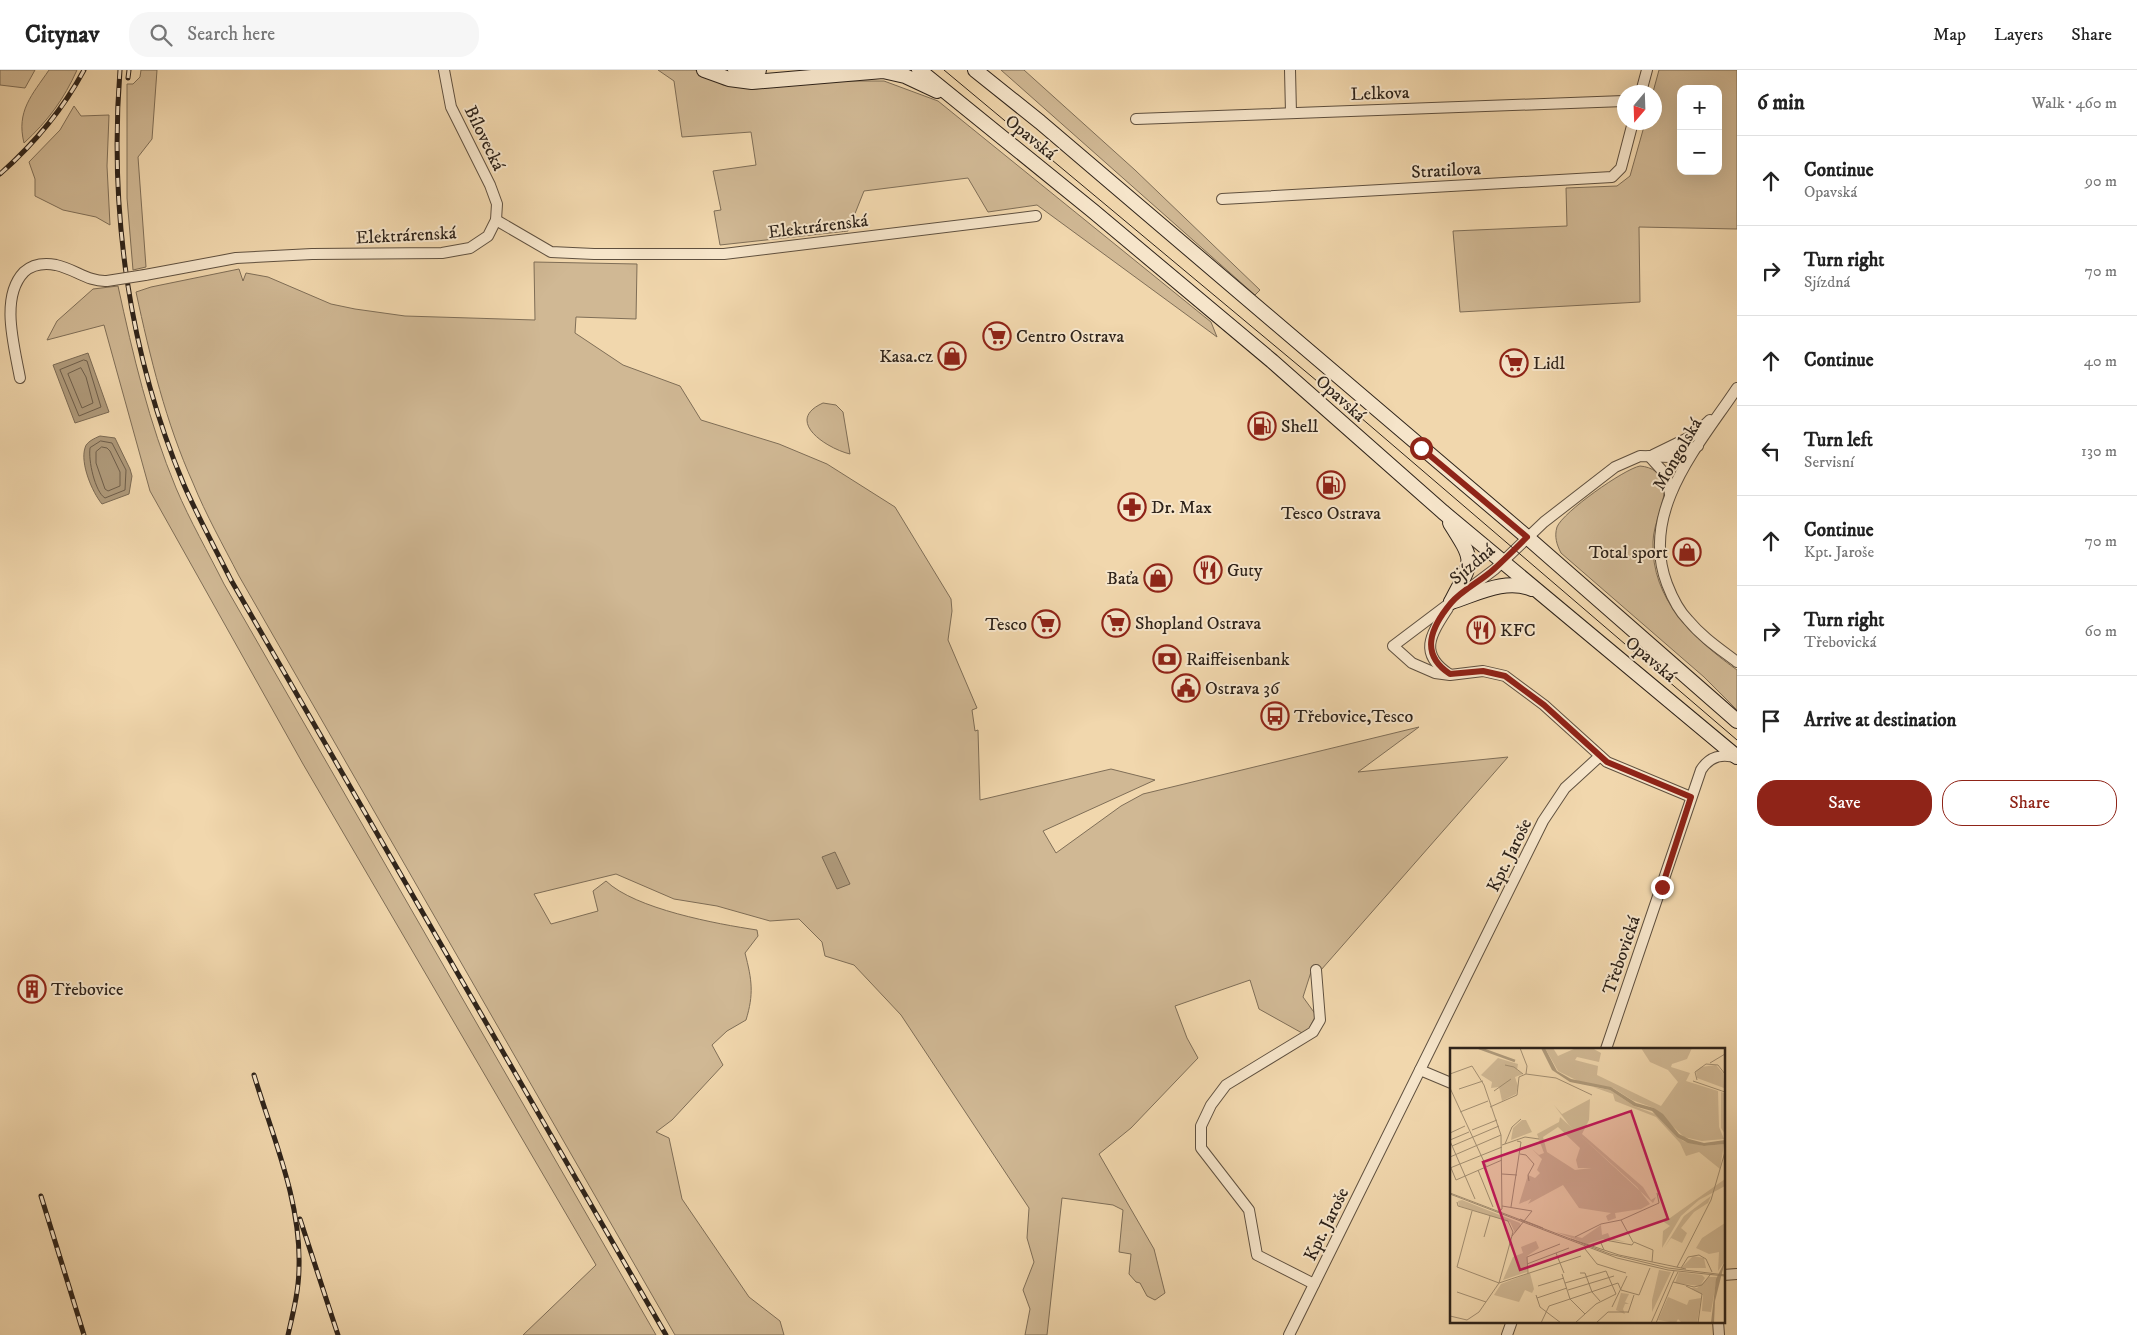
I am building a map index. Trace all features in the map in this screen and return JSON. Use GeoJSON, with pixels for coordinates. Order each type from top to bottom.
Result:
{"type":"FeatureCollection","features":[{"type":"Feature","properties":{"kind":"main road"},"geometry":{"type":"LineString","coordinates":[[704,70],[729,79],[752,82],[883,71],[914,80],[962,104]]}},
{"type":"Feature","properties":{"kind":"main road"},"geometry":{"type":"LineString","coordinates":[[735,70],[759,70]]}},
{"type":"Feature","properties":{"kind":"main road","name":"Opavská"},"geometry":{"type":"LineString","coordinates":[[919,70],[1272,361],[1443,512],[1737,757]]}},
{"type":"Feature","properties":{"kind":"main road","name":"Opavská"},"geometry":{"type":"LineString","coordinates":[[975,70],[1040,122],[1527,537],[1737,721]]}},
{"type":"Feature","properties":{"kind":"main road"},"geometry":{"type":"LineString","coordinates":[[990,70],[1040,122]]}},
{"type":"Feature","properties":{"kind":"main road"},"geometry":{"type":"LineString","coordinates":[[1443,512],[1468,553],[1469,567],[1452,602]]}},
{"type":"Feature","properties":{"kind":"main road"},"geometry":{"type":"LineString","coordinates":[[1452,602],[1506,584],[1520,584],[1542,593]]}},
{"type":"Feature","properties":{"kind":"street","name":"Bílovecká"},"geometry":{"type":"LineString","coordinates":[[444,70],[451,107],[495,198],[497,204],[496,220]]}},
{"type":"Feature","properties":{"kind":"street"},"geometry":{"type":"LineString","coordinates":[[1290,70],[1291,113]]}},
{"type":"Feature","properties":{"kind":"street"},"geometry":{"type":"LineString","coordinates":[[1643,85],[1647,70]]}},
{"type":"Feature","properties":{"kind":"street","name":"Lelkova"},"geometry":{"type":"LineString","coordinates":[[1136,119],[1617,102]]}},
{"type":"Feature","properties":{"kind":"street","name":"Stratilova"},"geometry":{"type":"LineString","coordinates":[[1222,199],[1612,177],[1621,168],[1632,130]]}},
{"type":"Feature","properties":{"kind":"street","name":"Elektrárenská"},"geometry":{"type":"LineString","coordinates":[[20,378],[8,305],[9,293],[17,278],[32,266],[47,264],[62,267],[91,280],[107,281],[236,258],[312,254],[442,253],[470,248],[488,236],[496,220],[552,252],[594,254],[724,254],[1036,216]]}},
{"type":"Feature","properties":{"kind":"street","name":"Mongolská"},"geometry":{"type":"LineString","coordinates":[[1737,388],[1698,446],[1670,494],[1659,534],[1659,551],[1665,579],[1679,609],[1687,620],[1737,662]]}},
{"type":"Feature","properties":{"kind":"street"},"geometry":{"type":"LineString","coordinates":[[1649,456],[1694,435],[1726,406]]}},
{"type":"Feature","properties":{"kind":"street"},"geometry":{"type":"LineString","coordinates":[[1649,456],[1670,457],[1698,446]]}},
{"type":"Feature","properties":{"kind":"street"},"geometry":{"type":"LineString","coordinates":[[1649,456],[1667,476],[1670,494]]}},
{"type":"Feature","properties":{"kind":"street","name":"Sjízdná"},"geometry":{"type":"LineString","coordinates":[[1450,674],[1435,673],[1419,667],[1393,646],[1452,602],[1502,561],[1527,537],[1615,467],[1631,458],[1649,456]]}},
{"type":"Feature","properties":{"kind":"street"},"geometry":{"type":"LineString","coordinates":[[1452,602],[1433,633],[1430,646],[1435,662],[1450,674],[1483,671],[1505,676],[1544,705],[1600,756],[1613,765],[1691,797]]}},
{"type":"Feature","properties":{"kind":"street","name":"Třebovická"},"geometry":{"type":"LineString","coordinates":[[1606,1048],[1701,770],[1707,762],[1723,755],[1737,757]]}},
{"type":"Feature","properties":{"kind":"street","name":"Kpt. Jaroše"},"geometry":{"type":"LineString","coordinates":[[1289,1335],[1551,807],[1573,780],[1600,756]]}},
{"type":"Feature","properties":{"kind":"street","name":"Kpt. Jaroše"},"geometry":{"type":"LineString","coordinates":[[1314,1284],[1257,1255],[1249,1210],[1201,1148],[1201,1126],[1211,1105],[1226,1085],[1313,1032],[1320,1020],[1316,970]]}},
{"type":"Feature","properties":{"kind":"street"},"geometry":{"type":"LineString","coordinates":[[1420,1070],[1450,1083]]}},
{"type":"Feature","properties":{"kind":"street"},"geometry":{"type":"LineString","coordinates":[[1724,1275],[1737,1274]]}},
{"type":"Feature","properties":{"kind":"street"},"geometry":{"type":"LineString","coordinates":[[1507,1335],[1512,1322]]}},
{"type":"Feature","properties":{"kind":"street"},"geometry":{"type":"LineString","coordinates":[[1718,1322],[1719,1335]]}},
{"type":"Feature","properties":{"kind":"shaded area"},"geometry":{"type":"Polygon","coordinates":[[[0,70],[35,70],[25,88],[0,85],[0,70]]]}},
{"type":"Feature","properties":{"kind":"shaded area"},"geometry":{"type":"Polygon","coordinates":[[[49,70],[77,70],[67,91],[55,109],[24,143],[22,122],[24,112],[27,104],[49,70]]]}},
{"type":"Feature","properties":{"kind":"shaded area"},"geometry":{"type":"Polygon","coordinates":[[[141,70],[157,70],[152,139],[138,157],[146,267],[133,270],[127,198],[127,84],[133,84],[140,77],[141,70]]]}},
{"type":"Feature","properties":{"kind":"shaded area"},"geometry":{"type":"Polygon","coordinates":[[[658,70],[695,70],[723,85],[754,89],[838,81],[884,81],[938,101],[1211,322],[1217,337],[1037,205],[988,212],[968,178],[864,191],[848,231],[720,245],[714,211],[721,210],[713,171],[756,165],[751,132],[682,137],[674,81],[658,70]]]}},
{"type":"Feature","properties":{"kind":"shaded area"},"geometry":{"type":"Polygon","coordinates":[[[1001,70],[1024,70],[1135,170],[1260,290],[1255,295],[1001,70]]]}},
{"type":"Feature","properties":{"kind":"shaded area"},"geometry":{"type":"Polygon","coordinates":[[[1659,70],[1737,70],[1737,229],[1639,227],[1640,302],[1460,312],[1453,231],[1567,226],[1566,188],[1617,186],[1630,176],[1643,130],[1662,130],[1662,85],[1655,85],[1659,70]]]}},
{"type":"Feature","properties":{"kind":"shaded area"},"geometry":{"type":"Polygon","coordinates":[[[74,106],[81,116],[109,115],[107,166],[110,225],[96,217],[63,210],[35,196],[35,179],[29,162],[60,130],[74,106]]]}},
{"type":"Feature","properties":{"kind":"shaded area"},"geometry":{"type":"Polygon","coordinates":[[[534,262],[637,264],[636,319],[576,317],[575,333],[623,365],[680,386],[701,420],[779,444],[827,464],[895,507],[951,599],[952,611],[948,640],[977,708],[972,710],[975,731],[978,730],[980,800],[1111,769],[1155,780],[1043,831],[1056,853],[1121,806],[1143,794],[1419,727],[1358,772],[1508,757],[1321,970],[1311,972],[1303,997],[1316,1015],[1309,1029],[1302,1033],[1259,1009],[1250,980],[1175,1006],[1187,1038],[1198,1058],[1131,1128],[1099,1154],[1154,1249],[1165,1293],[1155,1300],[1147,1296],[1140,1283],[1136,1282],[1129,1274],[1131,1254],[1119,1252],[1123,1210],[1113,1205],[1062,1198],[1047,1335],[1025,1335],[1030,1309],[1023,1290],[1034,1262],[1027,1238],[1029,1208],[901,1015],[854,965],[825,956],[822,942],[799,919],[770,921],[717,906],[674,899],[616,874],[534,894],[551,924],[598,911],[593,891],[606,881],[636,900],[677,914],[757,930],[758,936],[745,953],[751,987],[746,1020],[727,1031],[712,1045],[723,1065],[672,1120],[656,1132],[669,1138],[682,1199],[749,1297],[780,1321],[784,1335],[675,1335],[239,576],[215,530],[183,460],[167,413],[153,365],[136,292],[151,287],[239,269],[243,281],[246,273],[268,277],[331,304],[355,309],[405,316],[535,320],[534,262]]]}},
{"type":"Feature","properties":{"kind":"shaded area"},"geometry":{"type":"Polygon","coordinates":[[[118,286],[150,414],[166,463],[193,524],[224,584],[656,1335],[523,1335],[596,1265],[303,764],[150,491],[104,325],[47,340],[57,321],[93,289],[118,286]]]}},
{"type":"Feature","properties":{"kind":"shaded area"},"geometry":{"type":"Polygon","coordinates":[[[823,403],[836,405],[843,412],[850,454],[821,440],[808,426],[807,418],[812,410],[823,403]]]}},
{"type":"Feature","properties":{"kind":"shaded area"},"geometry":{"type":"Polygon","coordinates":[[[1640,466],[1649,468],[1659,474],[1664,486],[1663,499],[1653,542],[1654,563],[1659,582],[1667,600],[1691,631],[1705,645],[1737,670],[1737,710],[1704,677],[1561,553],[1558,547],[1556,538],[1557,527],[1570,512],[1608,483],[1640,466]]]}},
{"type":"Feature","properties":{"kind":"water"},"geometry":{"type":"Polygon","coordinates":[[[88,353],[109,412],[75,423],[53,365],[88,353]]]}},
{"type":"Feature","properties":{"kind":"water"},"geometry":{"type":"Polygon","coordinates":[[[100,436],[115,438],[132,476],[129,494],[102,504],[94,492],[84,461],[87,444],[100,436]]]}},
{"type":"Feature","properties":{"kind":"water"},"geometry":{"type":"Polygon","coordinates":[[[835,852],[850,884],[837,889],[822,857],[835,852]]]}},
{"type":"Feature","properties":{"kind":"tram line"},"geometry":{"type":"LineString","coordinates":[[944,70],[1353,411],[1737,740]]}},
{"type":"Feature","properties":{"kind":"railway"},"geometry":{"type":"LineString","coordinates":[[0,174],[47,126],[67,99],[84,70]]}},
{"type":"Feature","properties":{"kind":"railway"},"geometry":{"type":"LineString","coordinates":[[120,70],[117,123],[118,176],[121,229],[127,281],[149,385],[184,485],[231,580],[666,1335]]}},
{"type":"Feature","properties":{"kind":"railway"},"geometry":{"type":"LineString","coordinates":[[128,78],[129,70]]}},
{"type":"Feature","properties":{"kind":"railway"},"geometry":{"type":"LineString","coordinates":[[254,1075],[291,1194],[295,1218],[299,1276],[288,1335]]}},
{"type":"Feature","properties":{"kind":"railway"},"geometry":{"type":"LineString","coordinates":[[41,1196],[84,1335]]}},
{"type":"Feature","properties":{"kind":"railway"},"geometry":{"type":"LineString","coordinates":[[300,1219],[338,1335]]}},
{"type":"Feature","properties":{"kind":"place","name":"Centro Ostrava"},"geometry":{"type":"Point","coordinates":[997,336]}},
{"type":"Feature","properties":{"kind":"place","name":"Kasa.cz"},"geometry":{"type":"Point","coordinates":[952,356]}},
{"type":"Feature","properties":{"kind":"place","name":"Lidl"},"geometry":{"type":"Point","coordinates":[1514,363]}},
{"type":"Feature","properties":{"kind":"place","name":"Shell"},"geometry":{"type":"Point","coordinates":[1262,426]}},
{"type":"Feature","properties":{"kind":"place","name":"Tesco Ostrava"},"geometry":{"type":"Point","coordinates":[1331,485]}},
{"type":"Feature","properties":{"kind":"place","name":"Dr. Max"},"geometry":{"type":"Point","coordinates":[1132,507]}},
{"type":"Feature","properties":{"kind":"place","name":"Total sport"},"geometry":{"type":"Point","coordinates":[1687,552]}},
{"type":"Feature","properties":{"kind":"place","name":"Guty"},"geometry":{"type":"Point","coordinates":[1208,570]}},
{"type":"Feature","properties":{"kind":"place","name":"Baťa"},"geometry":{"type":"Point","coordinates":[1158,578]}},
{"type":"Feature","properties":{"kind":"place","name":"Shopland Ostrava"},"geometry":{"type":"Point","coordinates":[1116,623]}},
{"type":"Feature","properties":{"kind":"place","name":"Tesco"},"geometry":{"type":"Point","coordinates":[1046,624]}},
{"type":"Feature","properties":{"kind":"place","name":"KFC"},"geometry":{"type":"Point","coordinates":[1481,630]}},
{"type":"Feature","properties":{"kind":"place","name":"Raiffeisenbank"},"geometry":{"type":"Point","coordinates":[1167,659]}},
{"type":"Feature","properties":{"kind":"place","name":"Ostrava 36"},"geometry":{"type":"Point","coordinates":[1186,688]}},
{"type":"Feature","properties":{"kind":"place","name":"Třebovice,Tesco"},"geometry":{"type":"Point","coordinates":[1275,716]}},
{"type":"Feature","properties":{"kind":"place","name":"Třebovice"},"geometry":{"type":"Point","coordinates":[32,989]}},
{"type":"Feature","properties":{"kind":"route"},"geometry":{"type":"LineString","coordinates":[[1421,448],[1527,537],[1495,569],[1452,602],[1432,635],[1430,650],[1433,659],[1450,674],[1483,671],[1505,676],[1520,685],[1544,705],[1607,762],[1691,797],[1662,887]]}}]}
